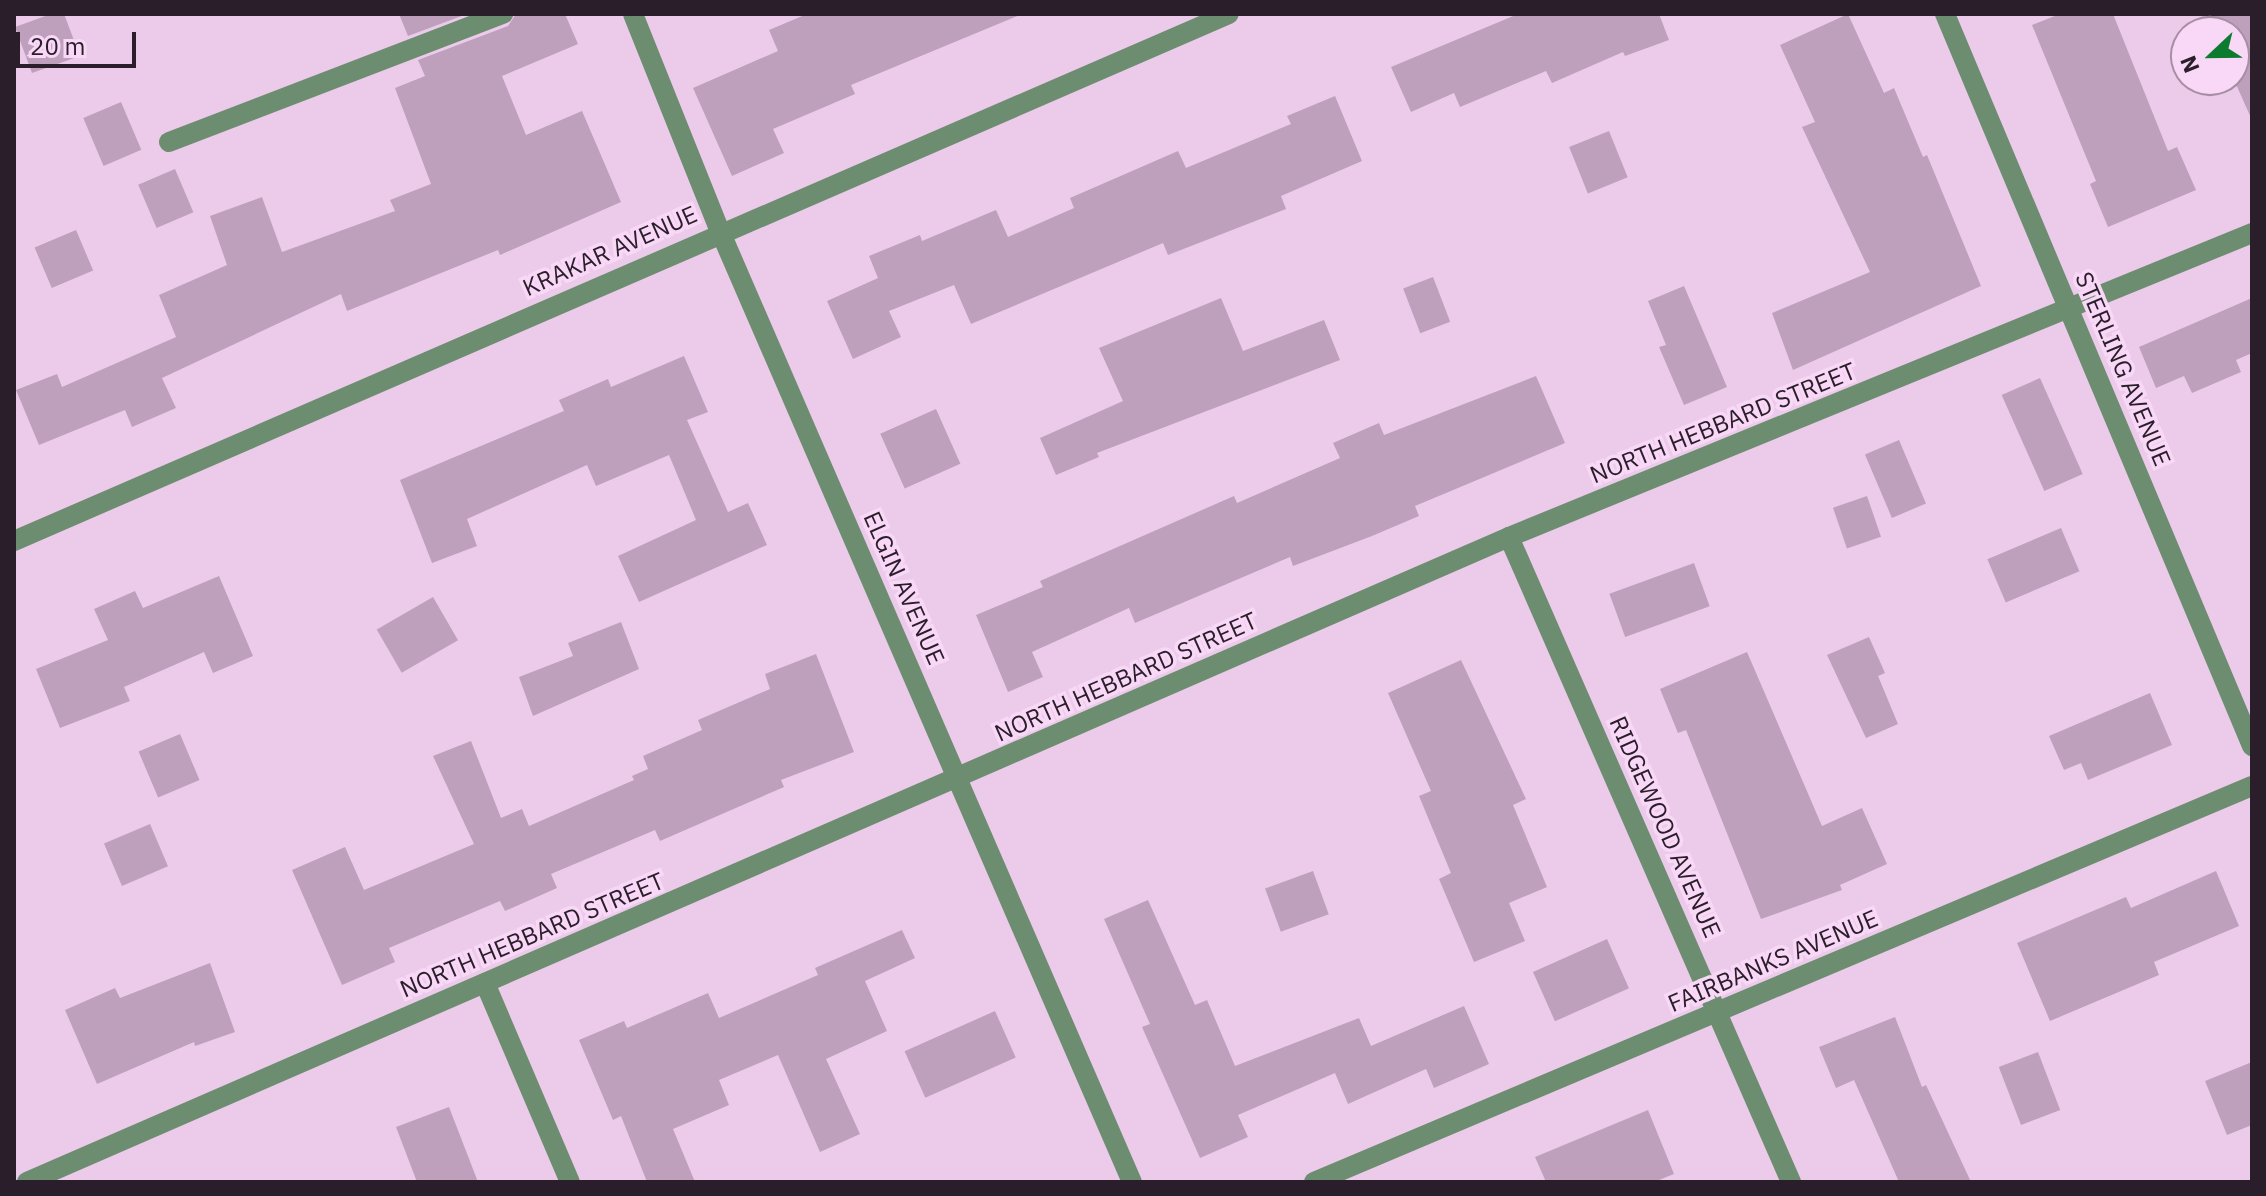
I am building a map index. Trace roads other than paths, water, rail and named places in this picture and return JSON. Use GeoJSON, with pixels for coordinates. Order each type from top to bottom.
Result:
{"type":"FeatureCollection","features":[{"type":"Feature","properties":{"kind":"street"},"geometry":{"type":"LineString","coordinates":[[169,142],[503,14]]}},
{"type":"Feature","properties":{"kind":"street","name":"ELGIN AVENUE"},"geometry":{"type":"LineString","coordinates":[[633,14],[720,231],[1132,1182]]}},
{"type":"Feature","properties":{"kind":"street","name":"KRAKAR AVENUE"},"geometry":{"type":"LineString","coordinates":[[14,541],[720,231],[1229,14]]}},
{"type":"Feature","properties":{"kind":"street","name":"STERLING AVENUE"},"geometry":{"type":"LineString","coordinates":[[1945,14],[2252,746]]}},
{"type":"Feature","properties":{"kind":"street","name":"NORTH HEBBARD STREET"},"geometry":{"type":"LineString","coordinates":[[27,1182],[959,779],[1509,537],[2071,310],[2252,233]]}},
{"type":"Feature","properties":{"kind":"street","name":"RIDGEWOOD AVENUE"},"geometry":{"type":"LineString","coordinates":[[1509,537],[1791,1182]]}},
{"type":"Feature","properties":{"kind":"street","name":"FAIRBANKS AVENUE"},"geometry":{"type":"LineString","coordinates":[[1314,1182],[2252,786]]}},
{"type":"Feature","properties":{"kind":"street"},"geometry":{"type":"LineString","coordinates":[[485,983],[570,1182]]}}]}
